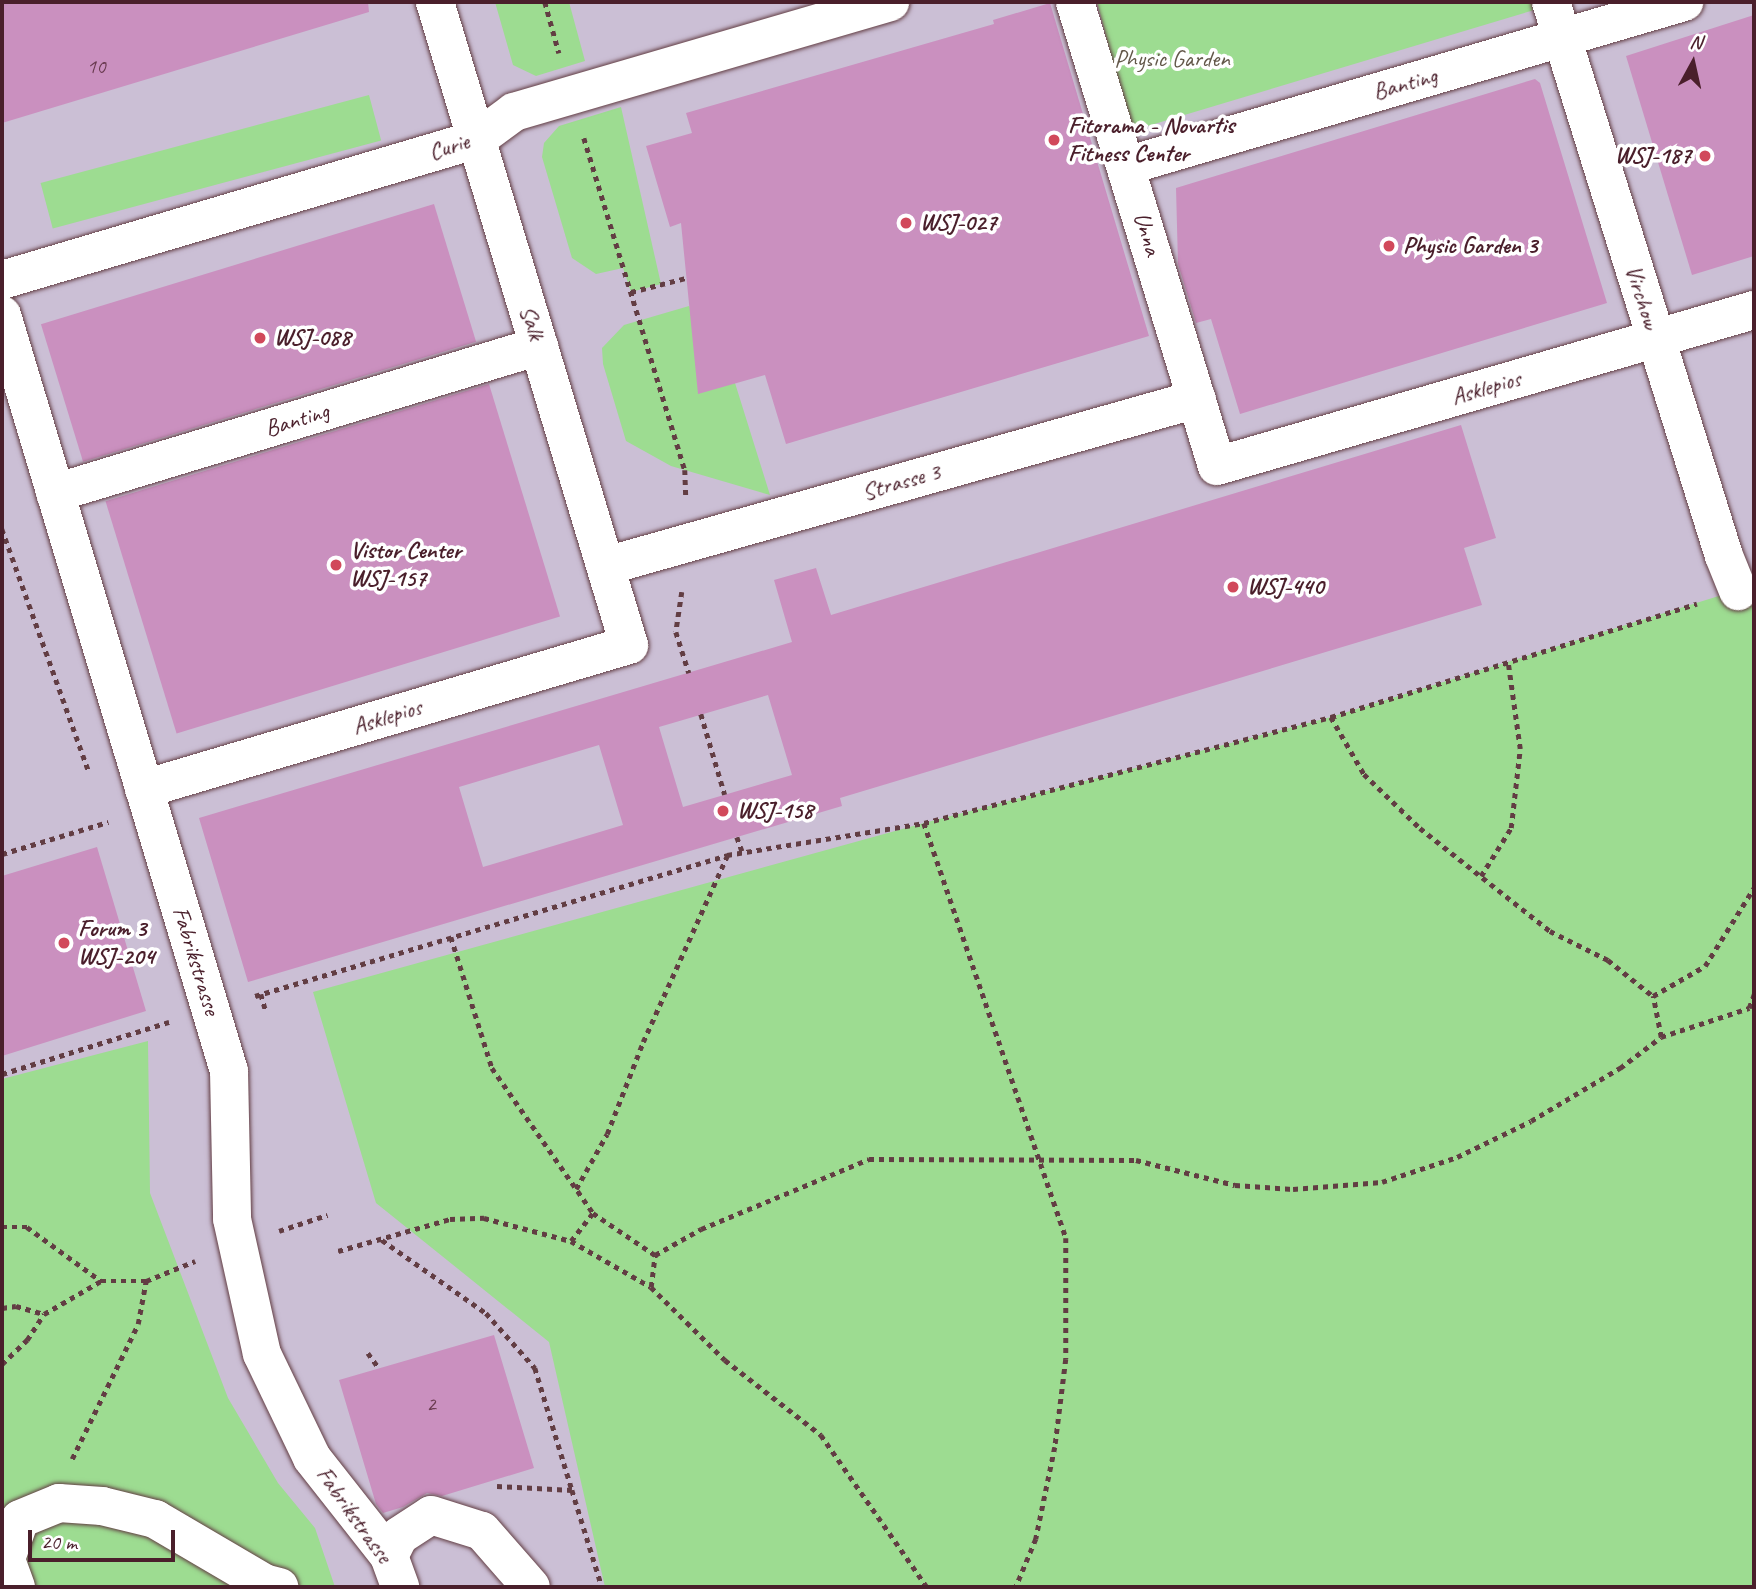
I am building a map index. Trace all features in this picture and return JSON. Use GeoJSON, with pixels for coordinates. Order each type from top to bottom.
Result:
{"type":"FeatureCollection","features":[{"type":"Feature","properties":{"kind":"lane","name":"Salk"},"geometry":{"type":"LineString","coordinates":[[435,2],[629,645]]}},
{"type":"Feature","properties":{"kind":"lane","name":"Curie"},"geometry":{"type":"LineString","coordinates":[[2,280],[476,140],[514,112],[890,2]]}},
{"type":"Feature","properties":{"kind":"lane","name":"Unna"},"geometry":{"type":"LineString","coordinates":[[1075,2],[1217,466]]}},
{"type":"Feature","properties":{"kind":"lane","name":"Virchow"},"geometry":{"type":"LineString","coordinates":[[1551,2],[1655,339],[1724,556],[1738,591]]}},
{"type":"Feature","properties":{"kind":"lane","name":"Banting"},"geometry":{"type":"LineString","coordinates":[[1126,166],[1684,2]]}},
{"type":"Feature","properties":{"kind":"lane","name":"Asklepios"},"geometry":{"type":"LineString","coordinates":[[1217,466],[1754,310]]}},
{"type":"Feature","properties":{"kind":"lane","name":"Fabrikstrasse"},"geometry":{"type":"LineString","coordinates":[[2,315],[229,1071],[232,1219],[262,1354],[312,1458],[394,1572]]}},
{"type":"Feature","properties":{"kind":"lane","name":"Banting"},"geometry":{"type":"LineString","coordinates":[[55,494],[539,346]]}},
{"type":"Feature","properties":{"kind":"lane","name":"Strasse 3"},"geometry":{"type":"LineString","coordinates":[[606,566],[1197,398]]}},
{"type":"Feature","properties":{"kind":"lane","name":"Asklepios"},"geometry":{"type":"LineString","coordinates":[[147,799],[629,645]]}},
{"type":"Feature","properties":{"kind":"lane"},"geometry":{"type":"LineString","coordinates":[[16,1587],[6,1559],[20,1519],[59,1503],[103,1506],[155,1519],[264,1583],[279,1587]]}},
{"type":"Feature","properties":{"kind":"lane"},"geometry":{"type":"LineString","coordinates":[[394,1572],[398,1536],[431,1515],[482,1531],[531,1587]]}},
{"type":"Feature","properties":{"kind":"path"},"geometry":{"type":"LineString","coordinates":[[571,95],[685,470],[688,543],[677,632],[689,673]]}},
{"type":"Feature","properties":{"kind":"path"},"geometry":{"type":"LineString","coordinates":[[631,292],[687,278]]}},
{"type":"Feature","properties":{"kind":"path"},"geometry":{"type":"LineString","coordinates":[[2,529],[93,784]]}},
{"type":"Feature","properties":{"kind":"path"},"geometry":{"type":"LineString","coordinates":[[248,998],[742,851],[923,823],[1331,717],[1738,591]]}},
{"type":"Feature","properties":{"kind":"path"},"geometry":{"type":"LineString","coordinates":[[1481,876],[1511,828],[1520,749],[1508,662]]}},
{"type":"Feature","properties":{"kind":"path"},"geometry":{"type":"LineString","coordinates":[[701,714],[725,795]]}},
{"type":"Feature","properties":{"kind":"path"},"geometry":{"type":"LineString","coordinates":[[1331,717],[1364,774],[1419,828],[1550,931],[1608,960],[1653,996],[1661,1037]]}},
{"type":"Feature","properties":{"kind":"path"},"geometry":{"type":"LineString","coordinates":[[2,854],[107,822],[147,799]]}},
{"type":"Feature","properties":{"kind":"path"},"geometry":{"type":"LineString","coordinates":[[102,810],[107,822]]}},
{"type":"Feature","properties":{"kind":"path"},"geometry":{"type":"LineString","coordinates":[[923,823],[1066,1238],[1066,1359],[1055,1447],[1036,1539],[1016,1587]]}},
{"type":"Feature","properties":{"kind":"path"},"geometry":{"type":"LineString","coordinates":[[737,837],[742,851]]}},
{"type":"Feature","properties":{"kind":"path"},"geometry":{"type":"LineString","coordinates":[[576,1189],[607,1134],[643,1042],[727,855]]}},
{"type":"Feature","properties":{"kind":"path"},"geometry":{"type":"LineString","coordinates":[[1653,996],[1705,966],[1754,888]]}},
{"type":"Feature","properties":{"kind":"path"},"geometry":{"type":"LineString","coordinates":[[451,937],[492,1068],[593,1213],[655,1255]]}},
{"type":"Feature","properties":{"kind":"path"},"geometry":{"type":"LineString","coordinates":[[261,994],[266,1012]]}},
{"type":"Feature","properties":{"kind":"path"},"geometry":{"type":"LineString","coordinates":[[1749,1009],[1754,994]]}},
{"type":"Feature","properties":{"kind":"path"},"geometry":{"type":"LineString","coordinates":[[655,1255],[701,1229],[869,1159],[1037,1157],[1136,1160],[1235,1185],[1293,1189],[1382,1182],[1457,1157],[1531,1121],[1620,1068],[1661,1037],[1749,1009]]}},
{"type":"Feature","properties":{"kind":"path"},"geometry":{"type":"LineString","coordinates":[[1749,1009],[1754,1013]]}},
{"type":"Feature","properties":{"kind":"path"},"geometry":{"type":"LineString","coordinates":[[2,1074],[210,1010]]}},
{"type":"Feature","properties":{"kind":"path"},"geometry":{"type":"LineString","coordinates":[[571,1241],[593,1213]]}},
{"type":"Feature","properties":{"kind":"path"},"geometry":{"type":"LineString","coordinates":[[338,1251],[450,1219],[484,1218],[571,1241],[651,1287],[724,1360],[821,1434],[927,1587]]}},
{"type":"Feature","properties":{"kind":"path"},"geometry":{"type":"LineString","coordinates":[[2,1227],[27,1227],[101,1281]]}},
{"type":"Feature","properties":{"kind":"path"},"geometry":{"type":"LineString","coordinates":[[381,1239],[486,1313],[535,1368],[602,1587]]}},
{"type":"Feature","properties":{"kind":"path"},"geometry":{"type":"LineString","coordinates":[[651,1287],[655,1255]]}},
{"type":"Feature","properties":{"kind":"path"},"geometry":{"type":"LineString","coordinates":[[2,1364],[27,1339],[44,1314],[101,1281],[146,1281],[178,1268]]}},
{"type":"Feature","properties":{"kind":"path"},"geometry":{"type":"LineString","coordinates":[[72,1460],[138,1324],[146,1281]]}},
{"type":"Feature","properties":{"kind":"path"},"geometry":{"type":"LineString","coordinates":[[2,1308],[16,1306],[44,1314]]}},
{"type":"Feature","properties":{"kind":"path"},"geometry":{"type":"LineString","coordinates":[[368,1353],[379,1368]]}},
{"type":"Feature","properties":{"kind":"path"},"geometry":{"type":"LineString","coordinates":[[489,1486],[572,1490]]}},
{"type":"Feature","properties":{"kind":"shaded area"},"geometry":{"type":"Polygon","coordinates":[[[2,2],[1754,2],[1754,1587],[2,1587],[2,2]]]}},
{"type":"Feature","properties":{"kind":"green space"},"geometry":{"type":"Polygon","coordinates":[[[495,2],[569,2],[585,61],[536,76],[513,65],[495,2]]]}},
{"type":"Feature","properties":{"kind":"green space","name":"Physic Garden"},"geometry":{"type":"Polygon","coordinates":[[[1097,2],[1531,2],[1534,10],[1131,131],[1097,2]]]}},
{"type":"Feature","properties":{"kind":"green space"},"geometry":{"type":"Polygon","coordinates":[[[369,95],[381,140],[53,228],[41,183],[369,95]]]}},
{"type":"Feature","properties":{"kind":"green space"},"geometry":{"type":"Polygon","coordinates":[[[621,107],[661,284],[631,292],[623,268],[596,274],[572,258],[542,157],[544,143],[559,126],[621,107]]]}},
{"type":"Feature","properties":{"kind":"green space"},"geometry":{"type":"Polygon","coordinates":[[[689,306],[735,383],[770,495],[671,466],[626,441],[603,364],[602,348],[624,325],[689,306]]]}},
{"type":"Feature","properties":{"kind":"green space"},"geometry":{"type":"Polygon","coordinates":[[[1754,585],[1754,1587],[605,1587],[549,1342],[376,1203],[313,992],[924,823],[1331,717],[1754,585]]]}},
{"type":"Feature","properties":{"kind":"green space"},"geometry":{"type":"Polygon","coordinates":[[[148,1041],[150,1193],[228,1398],[278,1483],[315,1528],[335,1587],[2,1587],[2,1079],[148,1041]]]}},
{"type":"Feature","properties":{"kind":"building"},"geometry":{"type":"Polygon","coordinates":[[[2,2],[368,2],[369,12],[2,123],[2,2]]]}},
{"type":"Feature","properties":{"kind":"building","name":"WSJ-027"},"geometry":{"type":"Polygon","coordinates":[[[1050,3],[1149,336],[786,444],[765,375],[698,394],[681,223],[670,227],[646,146],[692,133],[686,113],[994,24],[993,20],[1050,3]]]}},
{"type":"Feature","properties":{"kind":"building","name":"WSJ-187"},"geometry":{"type":"Polygon","coordinates":[[[1754,15],[1754,256],[1692,275],[1626,56],[1754,15]]]}},
{"type":"Feature","properties":{"kind":"building","name":"Physic Garden 3"},"geometry":{"type":"Polygon","coordinates":[[[1535,79],[1540,83],[1607,303],[1240,414],[1211,319],[1196,323],[1178,264],[1176,188],[1535,79]]]}},
{"type":"Feature","properties":{"kind":"building","name":"WSJ-088"},"geometry":{"type":"Polygon","coordinates":[[[434,204],[476,342],[83,462],[41,324],[434,204]]]}},
{"type":"Feature","properties":{"kind":"building","name":"Vistor Center WSJ-157"},"geometry":{"type":"Polygon","coordinates":[[[489,384],[560,616],[177,734],[106,501],[489,384]]]}},
{"type":"Feature","properties":{"kind":"building"},"geometry":{"type":"Polygon","coordinates":[[[1461,425],[1496,538],[1464,548],[1482,605],[840,798],[842,806],[248,982],[199,818],[792,642],[774,580],[816,568],[831,615],[1461,425]],[[768,695],[659,727],[683,807],[792,775],[768,695]],[[599,745],[459,787],[483,867],[623,825],[599,745]]]}},
{"type":"Feature","properties":{"kind":"building","name":"Forum 3 WSJ-204"},"geometry":{"type":"Polygon","coordinates":[[[97,847],[146,1011],[2,1056],[2,876],[97,847]]]}},
{"type":"Feature","properties":{"kind":"building"},"geometry":{"type":"Polygon","coordinates":[[[494,1335],[534,1468],[442,1496],[427,1493],[403,1507],[383,1513],[376,1504],[339,1380],[494,1335]]]}},
{"type":"Feature","properties":{"kind":"place","name":"Fitorama - Novartis Fitness Center"},"geometry":{"type":"Point","coordinates":[1054,140]}},
{"type":"Feature","properties":{"kind":"place","name":"WSJ-187"},"geometry":{"type":"Point","coordinates":[1705,156]}},
{"type":"Feature","properties":{"kind":"place","name":"WSJ-027"},"geometry":{"type":"Point","coordinates":[906,223]}},
{"type":"Feature","properties":{"kind":"place","name":"Physic Garden 3"},"geometry":{"type":"Point","coordinates":[1389,246]}},
{"type":"Feature","properties":{"kind":"place","name":"WSJ-088"},"geometry":{"type":"Point","coordinates":[260,338]}},
{"type":"Feature","properties":{"kind":"place","name":"Vistor Center WSJ-157"},"geometry":{"type":"Point","coordinates":[336,565]}},
{"type":"Feature","properties":{"kind":"place","name":"WSJ-440"},"geometry":{"type":"Point","coordinates":[1233,587]}},
{"type":"Feature","properties":{"kind":"place","name":"WSJ-158"},"geometry":{"type":"Point","coordinates":[723,811]}},
{"type":"Feature","properties":{"kind":"place","name":"Forum 3 WSJ-204"},"geometry":{"type":"Point","coordinates":[64,943]}}]}
